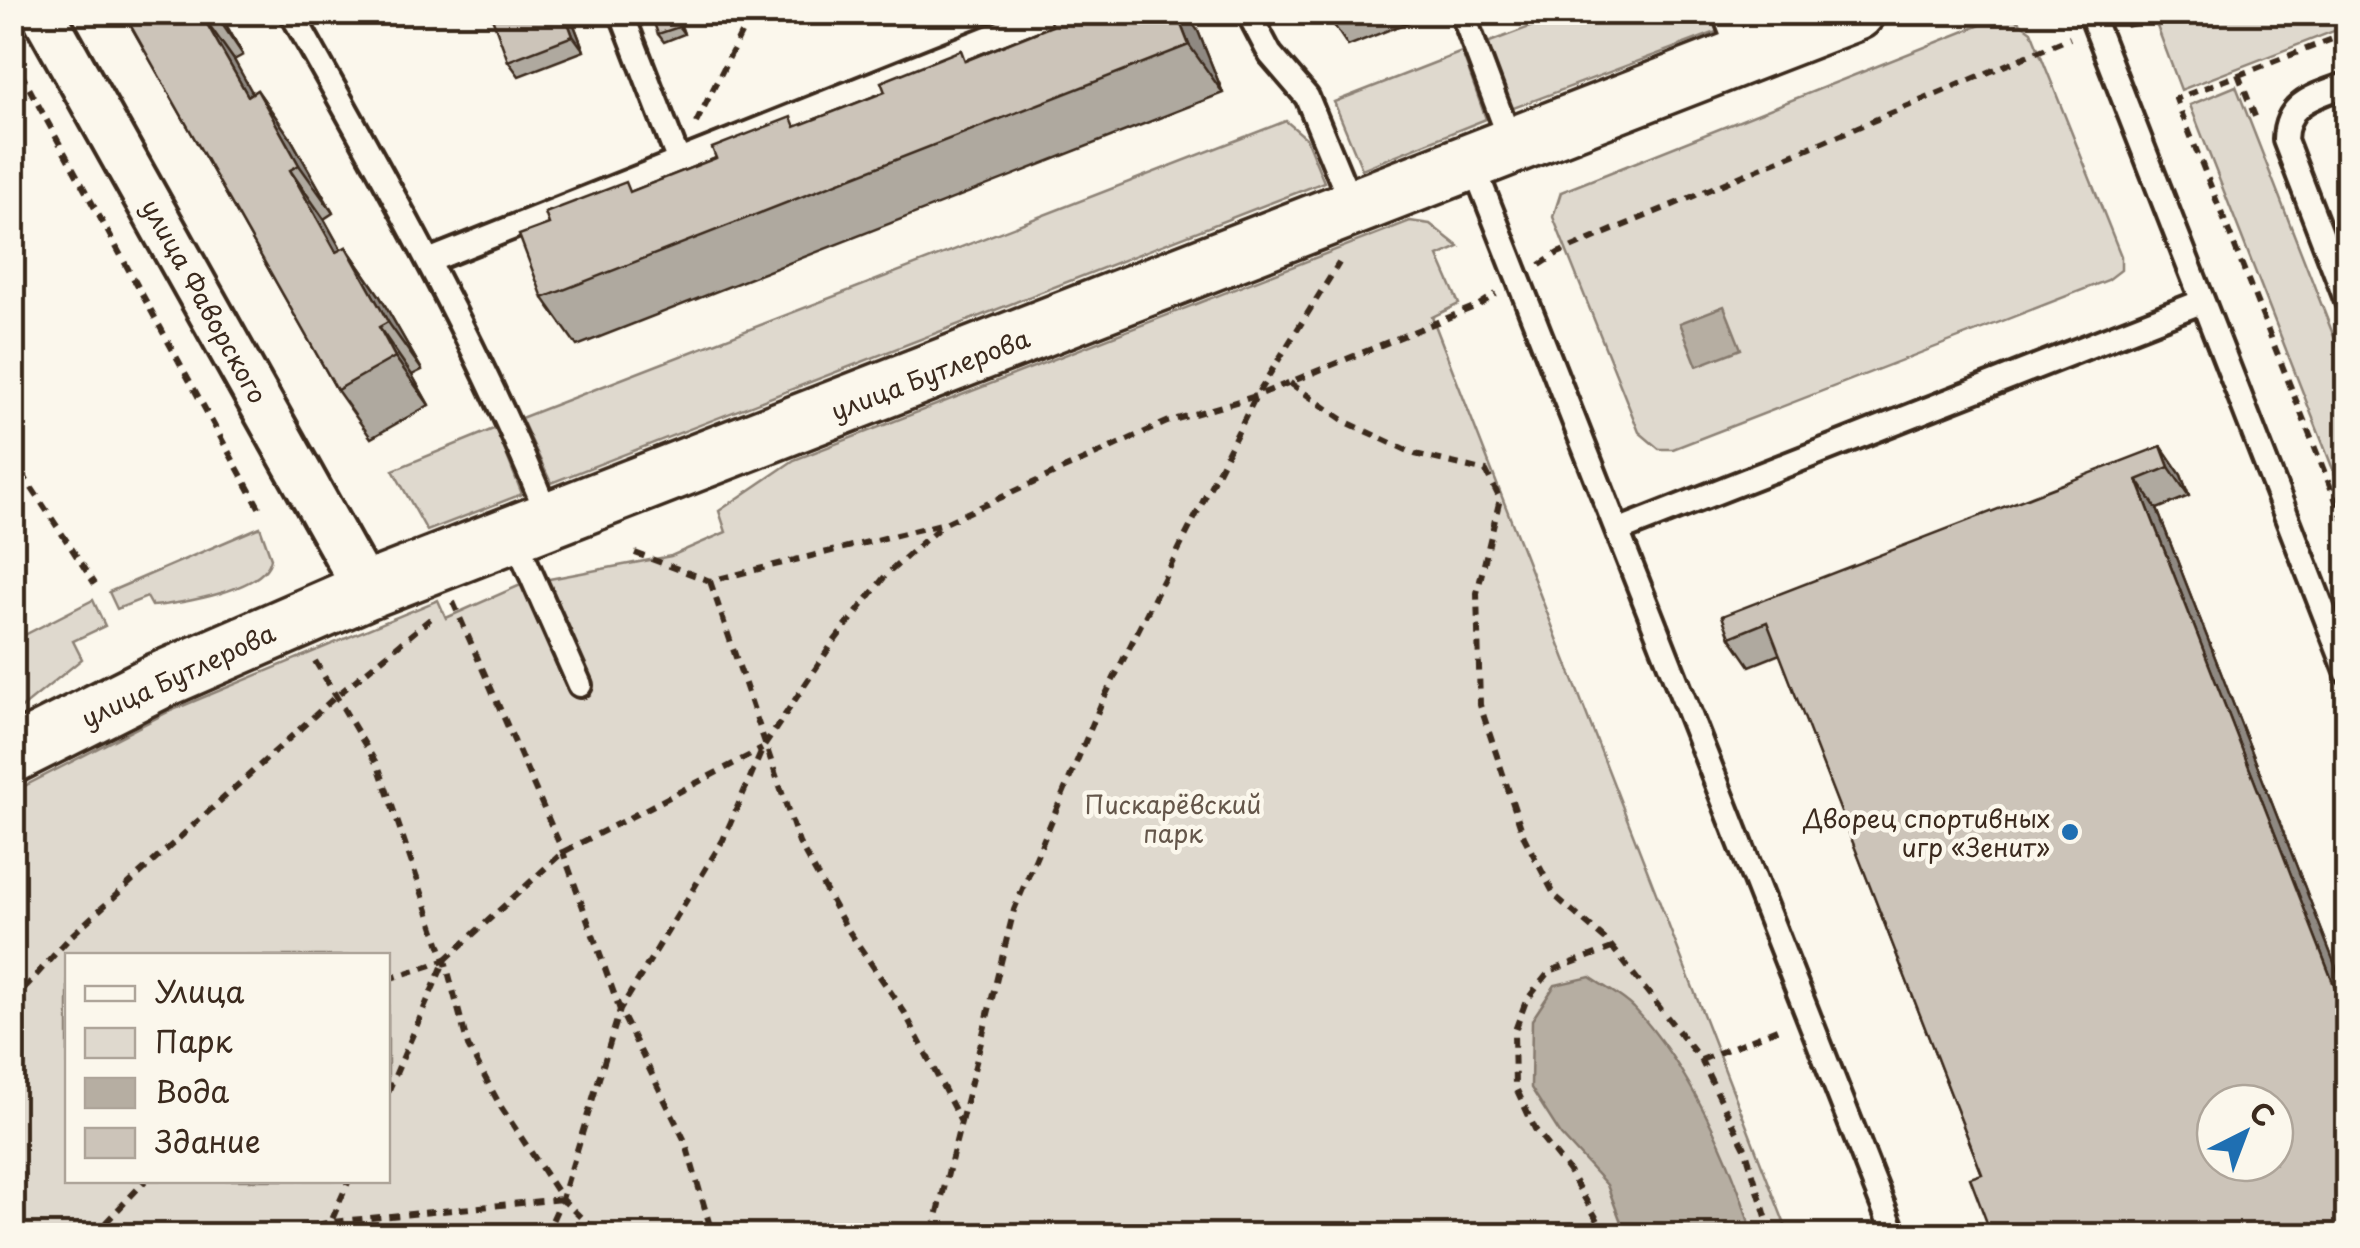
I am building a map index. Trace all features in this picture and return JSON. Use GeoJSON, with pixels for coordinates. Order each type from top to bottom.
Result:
{"type":"FeatureCollection","features":[{"type":"Feature","properties":{"kind":"street","name":"улица Фаворского"},"geometry":{"type":"LineString","coordinates":[[42,12],[366,591]]}},
{"type":"Feature","properties":{"kind":"street","name":"улица Бутлерова"},"geometry":{"type":"LineString","coordinates":[[12,755],[159,681],[366,591],[1492,154],[1732,35],[1856,12]]}},
{"type":"Feature","properties":{"kind":"lane"},"geometry":{"type":"LineString","coordinates":[[291,12],[431,260],[505,410],[532,529],[580,685]]}},
{"type":"Feature","properties":{"kind":"lane"},"geometry":{"type":"LineString","coordinates":[[621,12],[678,159]]}},
{"type":"Feature","properties":{"kind":"lane"},"geometry":{"type":"LineString","coordinates":[[431,260],[1054,12]]}},
{"type":"Feature","properties":{"kind":"lane"},"geometry":{"type":"LineString","coordinates":[[1248,12],[1270,54],[1306,97],[1354,208]]}},
{"type":"Feature","properties":{"kind":"lane"},"geometry":{"type":"LineString","coordinates":[[1462,12],[1492,154],[1620,530],[1895,1236]]}},
{"type":"Feature","properties":{"kind":"lane"},"geometry":{"type":"LineString","coordinates":[[2092,20],[2348,674]]}},
{"type":"Feature","properties":{"kind":"lane"},"geometry":{"type":"LineString","coordinates":[[2348,84],[2295,106],[2286,121],[2285,140],[2348,304]]}},
{"type":"Feature","properties":{"kind":"lane"},"geometry":{"type":"LineString","coordinates":[[1620,530],[2200,302]]}},
{"type":"Feature","properties":{"kind":"path"},"geometry":{"type":"LineString","coordinates":[[678,159],[752,12]]}},
{"type":"Feature","properties":{"kind":"path"},"geometry":{"type":"LineString","coordinates":[[1558,254],[2092,20],[2148,24],[2182,12]]}},
{"type":"Feature","properties":{"kind":"path"},"geometry":{"type":"LineString","coordinates":[[2348,33],[2176,99],[2348,531]]}},
{"type":"Feature","properties":{"kind":"path"},"geometry":{"type":"LineString","coordinates":[[12,57],[262,511]]}},
{"type":"Feature","properties":{"kind":"path"},"geometry":{"type":"LineString","coordinates":[[932,1236],[1014,910],[1101,704],[1256,396],[1340,261],[1354,208]]}},
{"type":"Feature","properties":{"kind":"path"},"geometry":{"type":"LineString","coordinates":[[635,553],[710,581],[945,522],[1166,422],[1256,396],[1479,305]]}},
{"type":"Feature","properties":{"kind":"path"},"geometry":{"type":"LineString","coordinates":[[1289,382],[1346,422],[1415,454],[1486,471],[1494,479],[1500,499],[1477,593],[1480,705],[1536,861],[1555,896],[1612,948],[1701,1060],[1746,1148],[1772,1236]]}},
{"type":"Feature","properties":{"kind":"path"},"geometry":{"type":"LineString","coordinates":[[12,458],[95,584]]}},
{"type":"Feature","properties":{"kind":"path"},"geometry":{"type":"LineString","coordinates":[[545,1236],[562,1199],[620,1010],[723,840],[763,748],[832,644],[886,575],[945,522]]}},
{"type":"Feature","properties":{"kind":"path"},"geometry":{"type":"LineString","coordinates":[[710,581],[763,748],[799,844],[846,927],[905,1013],[961,1122]]}},
{"type":"Feature","properties":{"kind":"path"},"geometry":{"type":"LineString","coordinates":[[12,1002],[72,935],[334,698],[452,602],[563,852],[620,1010],[685,1141],[712,1236]]}},
{"type":"Feature","properties":{"kind":"path"},"geometry":{"type":"LineString","coordinates":[[310,652],[379,768],[445,960],[468,1046],[500,1108],[562,1199],[600,1236]]}},
{"type":"Feature","properties":{"kind":"path"},"geometry":{"type":"LineString","coordinates":[[390,978],[445,960],[563,852],[763,748]]}},
{"type":"Feature","properties":{"kind":"path"},"geometry":{"type":"LineString","coordinates":[[1606,1236],[1568,1170],[1535,1129],[1515,1086],[1514,1033],[1526,1000],[1550,971],[1612,948]]}},
{"type":"Feature","properties":{"kind":"path"},"geometry":{"type":"LineString","coordinates":[[390,1087],[445,960]]}},
{"type":"Feature","properties":{"kind":"path"},"geometry":{"type":"LineString","coordinates":[[1701,1060],[1811,1015]]}},
{"type":"Feature","properties":{"kind":"path"},"geometry":{"type":"LineString","coordinates":[[93,1236],[143,1183]]}},
{"type":"Feature","properties":{"kind":"path"},"geometry":{"type":"LineString","coordinates":[[331,1236],[330,1222],[348,1183]]}},
{"type":"Feature","properties":{"kind":"path"},"geometry":{"type":"LineString","coordinates":[[264,1236],[330,1222],[562,1199]]}},
{"type":"Feature","properties":{"kind":"green space"},"geometry":{"type":"Polygon","coordinates":[[[1567,13],[1712,13],[1719,31],[1511,109],[1487,43],[1567,13]]]}},
{"type":"Feature","properties":{"kind":"green space"},"geometry":{"type":"Polygon","coordinates":[[[2152,13],[2347,13],[2347,26],[2181,90],[2152,13]]]}},
{"type":"Feature","properties":{"kind":"green space"},"geometry":{"type":"Polygon","coordinates":[[[2008,14],[2031,31],[2121,256],[2121,270],[2108,280],[1673,449],[1659,449],[1639,432],[1553,217],[1561,192],[2008,14]]]}},
{"type":"Feature","properties":{"kind":"green space"},"geometry":{"type":"Polygon","coordinates":[[[1462,52],[1486,119],[1362,169],[1334,102],[1462,52]]]}},
{"type":"Feature","properties":{"kind":"green space"},"geometry":{"type":"Polygon","coordinates":[[[2236,86],[2347,370],[2347,505],[2190,105],[2236,86]]]}},
{"type":"Feature","properties":{"kind":"green space"},"geometry":{"type":"Polygon","coordinates":[[[1286,121],[1306,138],[1324,182],[551,483],[521,418],[1286,121]]]}},
{"type":"Feature","properties":{"kind":"green space","name":"Пискарёвский парк"},"geometry":{"type":"Polygon","coordinates":[[[1410,221],[1430,224],[1459,247],[1438,256],[1459,304],[1432,317],[1789,1235],[13,1236],[13,792],[168,712],[438,600],[446,618],[523,584],[538,622],[556,615],[544,580],[671,556],[726,532],[719,511],[794,460],[1410,221]]]}},
{"type":"Feature","properties":{"kind":"green space"},"geometry":{"type":"Polygon","coordinates":[[[496,428],[522,494],[427,531],[393,470],[496,428]]]}},
{"type":"Feature","properties":{"kind":"green space"},"geometry":{"type":"Polygon","coordinates":[[[260,527],[271,558],[255,579],[200,598],[152,606],[147,597],[117,609],[109,592],[260,527]]]}},
{"type":"Feature","properties":{"kind":"green space"},"geometry":{"type":"Polygon","coordinates":[[[93,600],[105,626],[73,641],[82,659],[13,715],[13,641],[93,600]]]}},
{"type":"Feature","properties":{"kind":"water"},"geometry":{"type":"Polygon","coordinates":[[[1724,306],[1741,349],[1697,366],[1680,323],[1724,306]]]}},
{"type":"Feature","properties":{"kind":"water"},"geometry":{"type":"Polygon","coordinates":[[[1590,977],[1634,1008],[1672,1056],[1720,1146],[1752,1235],[1626,1235],[1607,1185],[1561,1135],[1531,1088],[1532,1020],[1555,985],[1590,977]]]}},
{"type":"Feature","properties":{"kind":"building"},"geometry":{"type":"Polygon","coordinates":[[[123,12],[200,12],[248,96],[257,90],[299,165],[290,170],[336,252],[346,247],[388,322],[379,327],[395,357],[337,390],[123,12]]]}},
{"type":"Feature","properties":{"kind":"building"},"geometry":{"type":"Polygon","coordinates":[[[490,12],[564,12],[573,36],[508,61],[490,12]]]}},
{"type":"Feature","properties":{"kind":"building"},"geometry":{"type":"Polygon","coordinates":[[[650,12],[673,12],[679,27],[658,34],[650,12]]]}},
{"type":"Feature","properties":{"kind":"building"},"geometry":{"type":"Polygon","coordinates":[[[1058,12],[1176,12],[1189,45],[543,298],[519,235],[549,224],[545,213],[626,182],[630,192],[716,158],[712,148],[791,117],[795,127],[885,92],[881,82],[961,50],[965,61],[1052,26],[1048,16],[1058,12]]]}},
{"type":"Feature","properties":{"kind":"building","name":"Дворец спортивных игр «Зенит»"},"geometry":{"type":"Polygon","coordinates":[[[2161,446],[2169,467],[2137,480],[2348,1021],[2348,1236],[1992,1236],[1970,1178],[1982,1174],[1767,622],[1730,637],[1722,616],[2161,446]]]}},
{"type":"Feature","properties":{"kind":"place","name":"Дворец спортивных игр «Зенит»"},"geometry":{"type":"Point","coordinates":[2070,832]}}]}
